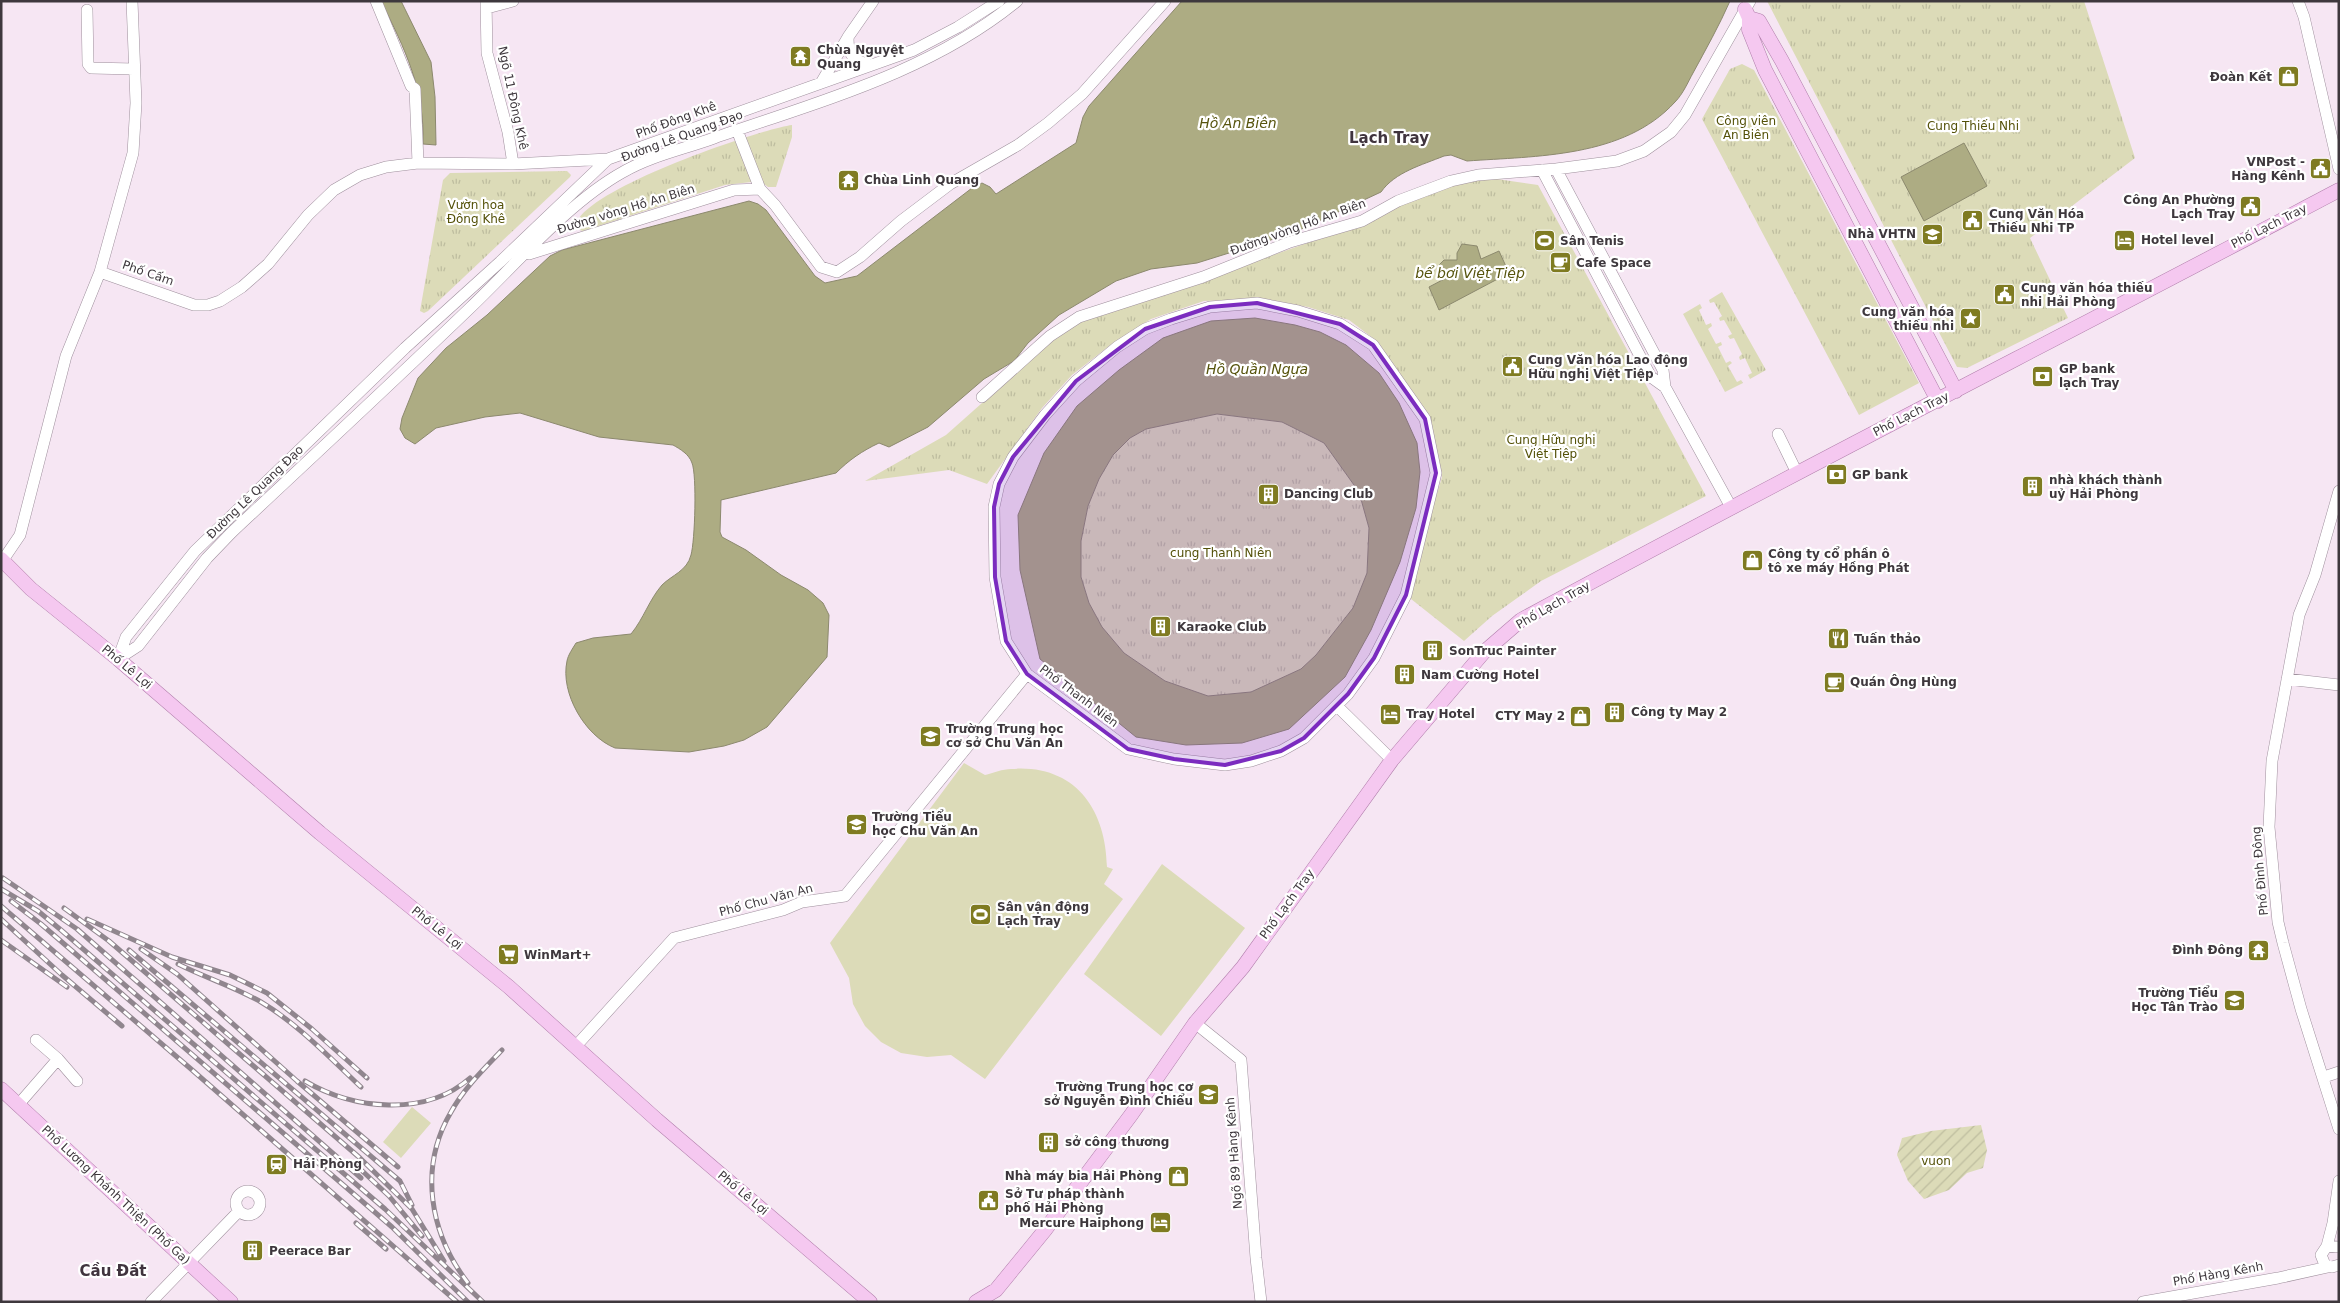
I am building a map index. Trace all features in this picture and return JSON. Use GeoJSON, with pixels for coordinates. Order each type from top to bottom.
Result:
{"type":"FeatureCollection","features":[{"type":"Feature","properties":{"kind":"main road"},"geometry":{"type":"LineString","coordinates":[[1748,9],[1759,21],[1782,61],[1956,391]]}},
{"type":"Feature","properties":{"kind":"main road"},"geometry":{"type":"LineString","coordinates":[[1748,9],[1749,30],[1765,70],[1938,401]]}},
{"type":"Feature","properties":{"kind":"main road","name":"Phố Lạch Tray"},"geometry":{"type":"LineString","coordinates":[[976,1302],[995,1296],[1131,1115],[1196,1024],[1243,966],[1392,760],[1484,652],[1522,620],[1797,473],[2339,190]]}},
{"type":"Feature","properties":{"kind":"main road"},"geometry":{"type":"LineString","coordinates":[[1835,205],[1853,197]]}},
{"type":"Feature","properties":{"kind":"main road","name":"Phố Lê Lợi"},"geometry":{"type":"LineString","coordinates":[[2,560],[31,589],[118,659],[320,833],[499,979],[657,1120],[870,1302]]}},
{"type":"Feature","properties":{"kind":"main road","name":"Phố Lương Khánh Thiện (Phố Ga)"},"geometry":{"type":"LineString","coordinates":[[1,1089],[231,1302]]}},
{"type":"Feature","properties":{"kind":"street"},"geometry":{"type":"LineString","coordinates":[[2,560],[20,535],[66,356],[100,272],[133,153],[136,104],[132,1]]}},
{"type":"Feature","properties":{"kind":"street"},"geometry":{"type":"LineString","coordinates":[[376,1],[388,17]]}},
{"type":"Feature","properties":{"kind":"street"},"geometry":{"type":"LineString","coordinates":[[384,1],[388,17],[416,80],[418,164]]}},
{"type":"Feature","properties":{"kind":"street"},"geometry":{"type":"LineString","coordinates":[[487,4],[512,1]]}},
{"type":"Feature","properties":{"kind":"street"},"geometry":{"type":"LineString","coordinates":[[826,99],[822,83],[848,37],[873,1]]}},
{"type":"Feature","properties":{"kind":"street"},"geometry":{"type":"LineString","coordinates":[[822,83],[914,50],[946,34],[999,1]]}},
{"type":"Feature","properties":{"kind":"street","name":"Đường Lê Quang Đạo"},"geometry":{"type":"LineString","coordinates":[[118,659],[138,646],[213,552],[575,206],[623,172],[826,99],[878,78],[965,38],[994,20],[1017,1]]}},
{"type":"Feature","properties":{"kind":"street"},"geometry":{"type":"LineString","coordinates":[[737,130],[760,189],[776,204],[821,267],[837,272],[860,257],[901,221],[950,184],[1018,145],[1048,123],[1082,94],[1165,1]]}},
{"type":"Feature","properties":{"kind":"street"},"geometry":{"type":"LineString","coordinates":[[2298,1],[2339,169]]}},
{"type":"Feature","properties":{"kind":"street","name":"Ngõ 11 Đông Khê"},"geometry":{"type":"LineString","coordinates":[[487,4],[487,53],[508,132],[512,164]]}},
{"type":"Feature","properties":{"kind":"street","name":"Đường vòng Hồ An Biên"},"geometry":{"type":"LineString","coordinates":[[982,398],[1050,336],[1079,317],[1203,277],[1290,242],[1362,221],[1398,201],[1432,186],[1478,175],[1556,169],[1617,161],[1644,151],[1671,132],[1686,115],[1748,9]]}},
{"type":"Feature","properties":{"kind":"street"},"geometry":{"type":"LineString","coordinates":[[87,10],[88,64],[91,68],[134,69]]}},
{"type":"Feature","properties":{"kind":"street"},"geometry":{"type":"LineString","coordinates":[[848,37],[848,51],[851,57],[857,62],[871,65]]}},
{"type":"Feature","properties":{"kind":"street","name":"Phố Đông Khê"},"geometry":{"type":"LineString","coordinates":[[440,165],[512,164],[608,159],[822,83]]}},
{"type":"Feature","properties":{"kind":"street"},"geometry":{"type":"LineString","coordinates":[[608,159],[623,172]]}},
{"type":"Feature","properties":{"kind":"street","name":"Đường Lê Quang Đạo"},"geometry":{"type":"LineString","coordinates":[[118,659],[126,638],[195,551],[404,348],[500,262],[608,159]]}},
{"type":"Feature","properties":{"kind":"street","name":"Phố Cấm"},"geometry":{"type":"LineString","coordinates":[[100,272],[194,305],[208,305],[242,287],[268,264],[304,219],[334,190],[360,176],[378,170],[418,164],[440,165]]}},
{"type":"Feature","properties":{"kind":"street"},"geometry":{"type":"LineString","coordinates":[[1556,169],[1663,370],[1666,387],[1731,508]]}},
{"type":"Feature","properties":{"kind":"street"},"geometry":{"type":"LineString","coordinates":[[1542,170],[1651,377],[1666,387]]}},
{"type":"Feature","properties":{"kind":"street","name":"Đường vòng Hồ An Biên"},"geometry":{"type":"LineString","coordinates":[[500,262],[734,190],[760,189]]}},
{"type":"Feature","properties":{"kind":"street"},"geometry":{"type":"LineString","coordinates":[[1592,264],[1604,258]]}},
{"type":"Feature","properties":{"kind":"street","name":"Phố Thanh Niên"},"geometry":{"type":"LineString","coordinates":[[1256,303],[1298,311],[1340,324],[1374,345],[1425,419],[1436,474],[1406,595],[1374,658],[1337,706],[1304,738],[1281,752],[1251,761],[1225,765],[1174,759],[1128,749],[1027,674],[1006,642],[995,577],[994,507],[999,484],[1013,457],[1045,415],[1076,381],[1117,347],[1144,329],[1210,307],[1256,303]]}},
{"type":"Feature","properties":{"kind":"street"},"geometry":{"type":"LineString","coordinates":[[1617,312],[1629,306]]}},
{"type":"Feature","properties":{"kind":"street"},"geometry":{"type":"LineString","coordinates":[[1778,434],[1797,473]]}},
{"type":"Feature","properties":{"kind":"street","name":"Phố Đình Đông"},"geometry":{"type":"LineString","coordinates":[[2339,491],[2315,575],[2299,616],[2272,761],[2268,827],[2283,943],[2301,1009],[2324,1076],[2339,1129]]}},
{"type":"Feature","properties":{"kind":"street","name":"Phố Chu Văn An"},"geometry":{"type":"LineString","coordinates":[[576,1046],[674,938],[783,910],[802,902],[845,896],[1027,674]]}},
{"type":"Feature","properties":{"kind":"street"},"geometry":{"type":"LineString","coordinates":[[2287,679],[2339,685]]}},
{"type":"Feature","properties":{"kind":"street"},"geometry":{"type":"LineString","coordinates":[[1337,706],[1392,760]]}},
{"type":"Feature","properties":{"kind":"street","name":"Ngõ 89 Hàng Kênh"},"geometry":{"type":"LineString","coordinates":[[1196,1024],[1241,1060],[1261,1302]]}},
{"type":"Feature","properties":{"kind":"street"},"geometry":{"type":"LineString","coordinates":[[36,1040],[58,1059],[77,1081]]}},
{"type":"Feature","properties":{"kind":"street"},"geometry":{"type":"LineString","coordinates":[[18,1104],[58,1059]]}},
{"type":"Feature","properties":{"kind":"street"},"geometry":{"type":"LineString","coordinates":[[2324,1076],[2339,1072]]}},
{"type":"Feature","properties":{"kind":"street"},"geometry":{"type":"LineString","coordinates":[[2336,1266],[2322,1262],[2331,1248],[2339,1181]]}},
{"type":"Feature","properties":{"kind":"street"},"geometry":{"type":"LineString","coordinates":[[151,1302],[239,1211]]}},
{"type":"Feature","properties":{"kind":"street"},"geometry":{"type":"LineString","coordinates":[[2299,1274],[2331,1248]]}},
{"type":"Feature","properties":{"kind":"street","name":"Phố Hàng Kênh"},"geometry":{"type":"LineString","coordinates":[[2142,1302],[2336,1266]]}},
{"type":"Feature","properties":{"kind":"highlighted area"},"geometry":{"type":"Polygon","coordinates":[[[1257,303],[1340,324],[1373,345],[1425,419],[1436,473],[1406,595],[1374,658],[1348,694],[1304,738],[1281,751],[1225,765],[1174,759],[1128,749],[1027,674],[1006,641],[995,577],[994,507],[999,484],[1013,457],[1076,381],[1145,329],[1210,307],[1257,303]]]}},
{"type":"Feature","properties":{"kind":"green space","name":"Cung Thiếu Nhi"},"geometry":{"type":"Polygon","coordinates":[[[1767,1],[2084,1],[2135,158],[2030,238],[2068,318],[1967,368],[1957,367],[1767,1]]]}},
{"type":"Feature","properties":{"kind":"green space","name":"Công viên An Biên"},"geometry":{"type":"Polygon","coordinates":[[[1742,64],[1754,70],[1919,383],[1859,415],[1702,119],[1730,69],[1742,64]]]}},
{"type":"Feature","properties":{"kind":"green space"},"geometry":{"type":"Polygon","coordinates":[[[792,125],[792,137],[776,187],[768,187],[760,181],[725,185],[583,231],[576,229],[582,215],[602,199],[633,182],[669,165],[708,150],[773,129],[792,125]]]}},
{"type":"Feature","properties":{"kind":"green space","name":"Vườn hoa Đông Khê"},"geometry":{"type":"Polygon","coordinates":[[[567,171],[571,175],[570,177],[428,311],[424,313],[420,311],[443,180],[450,173],[567,171]]]}},
{"type":"Feature","properties":{"kind":"green space","name":"Cung Hữu nghị Việt Tiệp"},"geometry":{"type":"Polygon","coordinates":[[[1490,178],[1538,185],[1706,496],[1541,581],[1492,616],[1464,641],[1406,595],[1442,477],[1427,418],[1378,342],[1349,320],[1308,307],[1265,299],[1204,301],[1151,319],[1113,343],[1072,375],[1042,408],[987,484],[949,470],[865,481],[946,435],[1079,317],[1205,279],[1364,223],[1398,203],[1456,182],[1490,178]]]}},
{"type":"Feature","properties":{"kind":"green space"},"geometry":{"type":"Polygon","coordinates":[[[1722,292],[1766,370],[1750,379],[1748,375],[1752,373],[1745,358],[1740,360],[1739,357],[1742,354],[1734,338],[1730,339],[1728,336],[1732,334],[1724,320],[1720,321],[1719,318],[1722,316],[1714,302],[1710,303],[1709,300],[1722,292]]]}},
{"type":"Feature","properties":{"kind":"green space"},"geometry":{"type":"Polygon","coordinates":[[[1700,304],[1702,308],[1699,310],[1706,325],[1711,323],[1712,326],[1708,329],[1716,344],[1721,342],[1722,345],[1718,347],[1726,363],[1730,361],[1732,363],[1728,366],[1737,382],[1741,380],[1743,383],[1725,392],[1683,314],[1700,304]]]}},
{"type":"Feature","properties":{"kind":"green space","name":"cung Thanh Niên"},"geometry":{"type":"Polygon","coordinates":[[[1217,414],[1282,422],[1324,443],[1359,492],[1369,528],[1367,573],[1353,608],[1316,655],[1301,669],[1251,692],[1208,696],[1165,681],[1124,653],[1102,627],[1089,603],[1081,577],[1081,541],[1088,506],[1099,479],[1113,455],[1130,438],[1146,429],[1217,414]]]}},
{"type":"Feature","properties":{"kind":"green space","name":"Sân vận động Lạch Tray"},"geometry":{"type":"Polygon","coordinates":[[[964,763],[985,775],[1008,769],[1033,769],[1053,774],[1083,794],[1093,809],[1101,827],[1107,867],[1113,869],[1104,884],[1123,899],[985,1079],[951,1055],[927,1057],[901,1053],[881,1042],[865,1026],[853,1004],[849,978],[830,943],[964,763]]]}},
{"type":"Feature","properties":{"kind":"green space"},"geometry":{"type":"Polygon","coordinates":[[[1162,864],[1245,928],[1161,1036],[1084,974],[1162,864]]]}},
{"type":"Feature","properties":{"kind":"green space"},"geometry":{"type":"Polygon","coordinates":[[[412,1107],[431,1123],[401,1158],[383,1142],[412,1107]]]}},
{"type":"Feature","properties":{"kind":"green space","name":"vuon"},"geometry":{"type":"Polygon","coordinates":[[[1981,1125],[1987,1150],[1983,1168],[1967,1173],[1949,1190],[1924,1199],[1908,1181],[1897,1155],[1902,1138],[1931,1131],[1981,1125]]]}},
{"type":"Feature","properties":{"kind":"water"},"geometry":{"type":"Polygon","coordinates":[[[381,1],[401,1],[431,62],[435,97],[436,145],[423,144],[421,106],[412,70],[381,1]]]}},
{"type":"Feature","properties":{"kind":"water","name":"Hồ An Biên"},"geometry":{"type":"Polygon","coordinates":[[[1182,1],[1730,1],[1685,88],[1675,102],[1654,120],[1631,134],[1605,144],[1578,151],[1550,155],[1467,161],[1451,155],[1444,156],[1401,174],[1381,192],[1293,233],[1197,263],[1151,269],[1116,281],[1059,315],[1028,343],[1014,361],[984,379],[928,427],[889,447],[879,443],[873,446],[851,460],[836,473],[721,500],[720,532],[722,537],[746,550],[781,575],[808,590],[823,603],[829,615],[827,657],[767,727],[744,740],[724,746],[689,752],[615,748],[604,742],[585,724],[571,699],[566,673],[568,659],[576,643],[593,638],[631,634],[662,585],[686,565],[691,555],[694,536],[695,480],[691,460],[684,452],[673,445],[599,437],[520,413],[485,417],[436,428],[415,444],[405,438],[400,429],[402,418],[418,378],[446,348],[487,315],[550,256],[562,250],[749,201],[758,204],[766,210],[815,276],[825,283],[857,276],[972,188],[982,183],[990,187],[996,194],[1076,143],[1083,117],[1089,106],[1182,1]]]}},
{"type":"Feature","properties":{"kind":"water"},"geometry":{"type":"Polygon","coordinates":[[[1964,143],[1987,186],[1924,221],[1901,177],[1964,143]]]}},
{"type":"Feature","properties":{"kind":"water","name":"bể bơi Việt Tiệp"},"geometry":{"type":"Polygon","coordinates":[[[1462,244],[1477,246],[1481,259],[1499,251],[1509,273],[1439,310],[1429,287],[1450,276],[1440,273],[1439,265],[1444,260],[1457,260],[1457,253],[1462,244]]]}},
{"type":"Feature","properties":{"kind":"water","name":"Hồ Quần Ngựa"},"geometry":{"type":"Polygon","coordinates":[[[1255,318],[1295,325],[1320,332],[1346,345],[1379,373],[1399,403],[1417,443],[1420,472],[1416,508],[1400,562],[1371,630],[1345,677],[1289,729],[1242,743],[1186,745],[1136,737],[1040,659],[1020,570],[1018,515],[1044,453],[1077,406],[1119,370],[1163,338],[1211,321],[1255,318]],[[1217,414],[1146,429],[1130,438],[1113,455],[1099,479],[1088,506],[1081,541],[1081,577],[1089,603],[1102,627],[1124,653],[1165,681],[1208,696],[1251,692],[1301,669],[1316,655],[1353,608],[1367,573],[1369,528],[1359,492],[1324,443],[1282,422],[1217,414]]]}},
{"type":"Feature","properties":{"kind":"railway"},"geometry":{"type":"LineString","coordinates":[[3,878],[77,929],[361,1178]]}},
{"type":"Feature","properties":{"kind":"railway"},"geometry":{"type":"LineString","coordinates":[[1,889],[38,911],[61,930],[385,1209],[483,1302]]}},
{"type":"Feature","properties":{"kind":"railway"},"geometry":{"type":"LineString","coordinates":[[11,901],[41,924],[392,1227],[468,1302]]}},
{"type":"Feature","properties":{"kind":"railway"},"geometry":{"type":"LineString","coordinates":[[1,906],[191,1069],[457,1302]]}},
{"type":"Feature","properties":{"kind":"railway"},"geometry":{"type":"LineString","coordinates":[[64,908],[109,941],[360,1158],[412,1209],[444,1261]]}},
{"type":"Feature","properties":{"kind":"railway"},"geometry":{"type":"LineString","coordinates":[[1,919],[62,975],[122,1026]]}},
{"type":"Feature","properties":{"kind":"railway"},"geometry":{"type":"LineString","coordinates":[[87,919],[172,957],[230,975],[267,993],[312,1029],[367,1078]]}},
{"type":"Feature","properties":{"kind":"railway"},"geometry":{"type":"LineString","coordinates":[[1,940],[67,987]]}},
{"type":"Feature","properties":{"kind":"railway"},"geometry":{"type":"LineString","coordinates":[[141,949],[177,974],[297,1081],[398,1167]]}},
{"type":"Feature","properties":{"kind":"railway"},"geometry":{"type":"LineString","coordinates":[[129,950],[400,1181],[412,1205]]}},
{"type":"Feature","properties":{"kind":"railway"},"geometry":{"type":"LineString","coordinates":[[178,964],[241,992],[275,1011],[313,1042],[361,1087]]}},
{"type":"Feature","properties":{"kind":"railway"},"geometry":{"type":"LineString","coordinates":[[468,1283],[455,1264],[437,1222],[432,1178],[434,1155],[441,1133],[456,1103],[502,1050]]}},
{"type":"Feature","properties":{"kind":"railway"},"geometry":{"type":"LineString","coordinates":[[305,1081],[324,1091],[345,1098],[389,1105],[411,1104],[432,1099],[452,1091],[470,1078]]}},
{"type":"Feature","properties":{"kind":"railway"},"geometry":{"type":"LineString","coordinates":[[357,1166],[389,1196],[422,1236]]}},
{"type":"Feature","properties":{"kind":"railway"},"geometry":{"type":"LineString","coordinates":[[356,1223],[386,1249]]}},
{"type":"Feature","properties":{"kind":"place","name":"Chùa Nguyệt Quang"},"geometry":{"type":"Point","coordinates":[801,57]}},
{"type":"Feature","properties":{"kind":"place","name":"Đoàn Kết"},"geometry":{"type":"Point","coordinates":[2288,77]}},
{"type":"Feature","properties":{"kind":"place","name":"VNPost - Hàng Kênh"},"geometry":{"type":"Point","coordinates":[2321,169]}},
{"type":"Feature","properties":{"kind":"place","name":"Chùa Linh Quang"},"geometry":{"type":"Point","coordinates":[848,180]}},
{"type":"Feature","properties":{"kind":"place","name":"Công An Phường Lạch Tray"},"geometry":{"type":"Point","coordinates":[2251,207]}},
{"type":"Feature","properties":{"kind":"place","name":"Cung Văn Hóa Thiếu Nhi TP"},"geometry":{"type":"Point","coordinates":[1973,221]}},
{"type":"Feature","properties":{"kind":"place","name":"Nhà VHTN"},"geometry":{"type":"Point","coordinates":[1932,234]}},
{"type":"Feature","properties":{"kind":"place","name":"Hotel level"},"geometry":{"type":"Point","coordinates":[2125,240]}},
{"type":"Feature","properties":{"kind":"place","name":"Sân Tenis"},"geometry":{"type":"Point","coordinates":[1544,241]}},
{"type":"Feature","properties":{"kind":"place","name":"Cafe Space"},"geometry":{"type":"Point","coordinates":[1560,263]}},
{"type":"Feature","properties":{"kind":"place","name":"Cung văn hóa thiếu nhi Hải Phòng"},"geometry":{"type":"Point","coordinates":[2005,295]}},
{"type":"Feature","properties":{"kind":"place","name":"Cung văn hóa thiếu nhi"},"geometry":{"type":"Point","coordinates":[1970,319]}},
{"type":"Feature","properties":{"kind":"place","name":"Cung Văn hóa Lao động Hữu nghị Việt Tiệp"},"geometry":{"type":"Point","coordinates":[1512,367]}},
{"type":"Feature","properties":{"kind":"place","name":"GP bank lạch Tray"},"geometry":{"type":"Point","coordinates":[2043,376]}},
{"type":"Feature","properties":{"kind":"place","name":"GP bank"},"geometry":{"type":"Point","coordinates":[1836,475]}},
{"type":"Feature","properties":{"kind":"place","name":"nhà khách thành uỷ Hải Phòng"},"geometry":{"type":"Point","coordinates":[2033,487]}},
{"type":"Feature","properties":{"kind":"place","name":"Dancing Club"},"geometry":{"type":"Point","coordinates":[1268,494]}},
{"type":"Feature","properties":{"kind":"place","name":"Công ty cổ phần ô tô xe máy Hồng Phát"},"geometry":{"type":"Point","coordinates":[1752,561]}},
{"type":"Feature","properties":{"kind":"place","name":"Karaoke Club"},"geometry":{"type":"Point","coordinates":[1161,627]}},
{"type":"Feature","properties":{"kind":"place","name":"Tuấn thảo"},"geometry":{"type":"Point","coordinates":[1838,639]}},
{"type":"Feature","properties":{"kind":"place","name":"SonTruc Painter"},"geometry":{"type":"Point","coordinates":[1433,651]}},
{"type":"Feature","properties":{"kind":"place","name":"Nam Cường Hotel"},"geometry":{"type":"Point","coordinates":[1405,675]}},
{"type":"Feature","properties":{"kind":"place","name":"Quán Ông Hùng"},"geometry":{"type":"Point","coordinates":[1834,682]}},
{"type":"Feature","properties":{"kind":"place","name":"Công ty May 2"},"geometry":{"type":"Point","coordinates":[1615,712]}},
{"type":"Feature","properties":{"kind":"place","name":"Tray Hotel"},"geometry":{"type":"Point","coordinates":[1390,714]}},
{"type":"Feature","properties":{"kind":"place","name":"CTY May 2"},"geometry":{"type":"Point","coordinates":[1581,716]}},
{"type":"Feature","properties":{"kind":"place","name":"Trường Trung học cơ sở Chu Văn An"},"geometry":{"type":"Point","coordinates":[930,736]}},
{"type":"Feature","properties":{"kind":"place","name":"Trường Tiểu học Chu Văn An"},"geometry":{"type":"Point","coordinates":[856,824]}},
{"type":"Feature","properties":{"kind":"place","name":"Sân vận động Lạch Tray"},"geometry":{"type":"Point","coordinates":[981,914]}},
{"type":"Feature","properties":{"kind":"place","name":"Đình Đông"},"geometry":{"type":"Point","coordinates":[2259,950]}},
{"type":"Feature","properties":{"kind":"place","name":"WinMart+"},"geometry":{"type":"Point","coordinates":[508,955]}},
{"type":"Feature","properties":{"kind":"place","name":"Trường Tiểu Học Tân Trào"},"geometry":{"type":"Point","coordinates":[2234,1000]}},
{"type":"Feature","properties":{"kind":"place","name":"Trường Trung học cơ sở Nguyễn Đình Chiểu"},"geometry":{"type":"Point","coordinates":[1209,1094]}},
{"type":"Feature","properties":{"kind":"place","name":"sở công thương"},"geometry":{"type":"Point","coordinates":[1049,1142]}},
{"type":"Feature","properties":{"kind":"place","name":"Hải Phòng"},"geometry":{"type":"Point","coordinates":[277,1164]}},
{"type":"Feature","properties":{"kind":"place","name":"Nhà máy bia Hải Phòng"},"geometry":{"type":"Point","coordinates":[1178,1176]}},
{"type":"Feature","properties":{"kind":"place","name":"Sở Tư pháp thành phố Hải Phòng"},"geometry":{"type":"Point","coordinates":[989,1201]}},
{"type":"Feature","properties":{"kind":"place","name":"Mercure Haiphong"},"geometry":{"type":"Point","coordinates":[1160,1223]}},
{"type":"Feature","properties":{"kind":"place","name":"Peerace Bar"},"geometry":{"type":"Point","coordinates":[253,1251]}},
{"type":"Feature","properties":{"kind":"district","name":"Lạch Tray"},"geometry":{"type":"Point","coordinates":[1389,138]}},
{"type":"Feature","properties":{"kind":"district","name":"Cầu Đất"},"geometry":{"type":"Point","coordinates":[113,1271]}}]}
